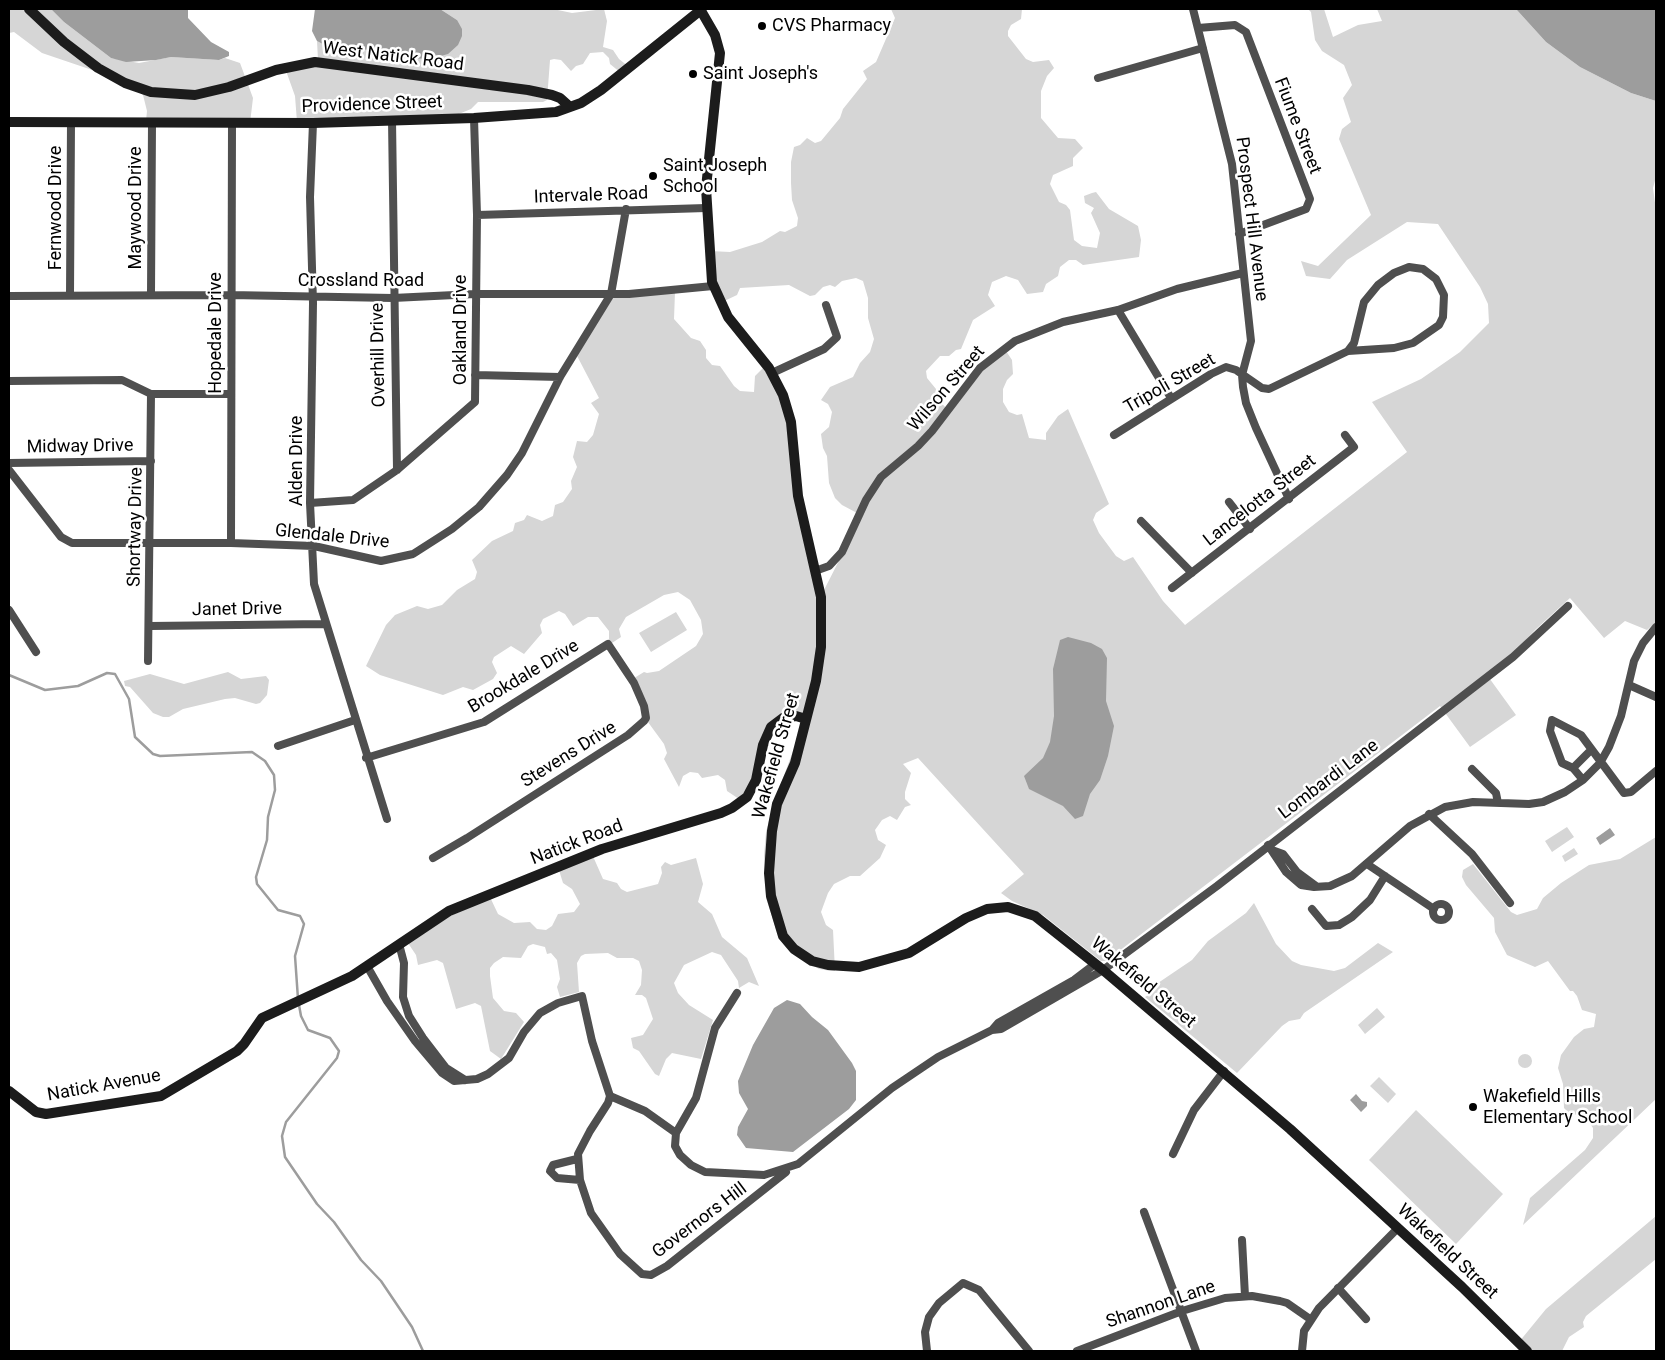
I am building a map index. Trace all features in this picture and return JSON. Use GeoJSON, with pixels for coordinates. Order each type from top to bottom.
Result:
{"type":"FeatureCollection","features":[{"type":"Feature","properties":{"kind":"street","name":"West Natick Road"},"geometry":{"type":"LineString","coordinates":[[29,9],[64,42],[98,68],[125,83],[151,92],[195,95],[229,87],[276,70],[316,62],[528,90],[560,98],[570,107]]}},
{"type":"Feature","properties":{"kind":"street","name":"Providence Street"},"geometry":{"type":"LineString","coordinates":[[9,122],[313,123],[531,115],[570,107],[601,90],[701,9]]}},
{"type":"Feature","properties":{"kind":"street","name":"Wakefield Street"},"geometry":{"type":"LineString","coordinates":[[701,9],[715,35],[720,53],[710,143],[706,208],[710,269],[714,286],[728,317],[772,373],[783,395],[791,422],[796,481],[815,571],[822,618],[821,647],[806,719],[795,763],[777,804],[769,873],[771,896],[779,928],[794,949],[812,961],[828,966],[852,968],[868,966],[916,949],[980,911],[994,907],[1008,907],[1027,912],[1041,920],[1224,1071],[1398,1228],[1527,1351]]}},
{"type":"Feature","properties":{"kind":"street","name":"Prospect Hill Avenue"},"geometry":{"type":"LineString","coordinates":[[1193,9],[1230,153],[1251,347],[1242,375]]}},
{"type":"Feature","properties":{"kind":"street","name":"Fiume Street"},"geometry":{"type":"LineString","coordinates":[[1198,28],[1235,25],[1246,32],[1310,199],[1306,209],[1239,234]]}},
{"type":"Feature","properties":{"kind":"street"},"geometry":{"type":"LineString","coordinates":[[1098,78],[1203,48]]}},
{"type":"Feature","properties":{"kind":"street","name":"Oakland Drive"},"geometry":{"type":"LineString","coordinates":[[310,503],[353,500],[397,470],[476,402],[475,294],[477,215],[474,118]]}},
{"type":"Feature","properties":{"kind":"street","name":"Overhill Drive"},"geometry":{"type":"LineString","coordinates":[[392,120],[393,298],[397,470]]}},
{"type":"Feature","properties":{"kind":"street","name":"Fernwood Drive"},"geometry":{"type":"LineString","coordinates":[[70,295],[71,122]]}},
{"type":"Feature","properties":{"kind":"street","name":"Maywood Drive"},"geometry":{"type":"LineString","coordinates":[[151,294],[152,122]]}},
{"type":"Feature","properties":{"kind":"street","name":"Hopedale Drive"},"geometry":{"type":"LineString","coordinates":[[231,543],[230,294],[232,123]]}},
{"type":"Feature","properties":{"kind":"street","name":"Alden Drive"},"geometry":{"type":"LineString","coordinates":[[313,123],[310,197],[313,296],[310,503],[314,546],[314,584],[386,819]]}},
{"type":"Feature","properties":{"kind":"street","name":"Intervale Road"},"geometry":{"type":"LineString","coordinates":[[477,215],[706,208]]}},
{"type":"Feature","properties":{"kind":"street","name":"Glendale Drive"},"geometry":{"type":"LineString","coordinates":[[9,470],[61,537],[68,542],[150,545],[231,543],[314,546],[381,561],[420,551],[467,517],[507,475],[522,453],[560,377],[611,294],[626,209]]}},
{"type":"Feature","properties":{"kind":"street"},"geometry":{"type":"LineString","coordinates":[[1242,375],[1262,388],[1275,388],[1348,351],[1400,347],[1413,343],[1442,322],[1445,309],[1444,295],[1436,279],[1427,271],[1408,267],[1394,273],[1378,285],[1364,302],[1354,342],[1348,351]]}},
{"type":"Feature","properties":{"kind":"street","name":"Wilson Street"},"geometry":{"type":"LineString","coordinates":[[815,571],[832,564],[842,552],[872,489],[881,477],[918,446],[977,373],[995,355],[1015,340],[1063,322],[1118,310],[1177,289],[1243,273]]}},
{"type":"Feature","properties":{"kind":"street","name":"Crossland Road"},"geometry":{"type":"LineString","coordinates":[[9,296],[230,294],[393,298],[475,294],[629,294],[714,286]]}},
{"type":"Feature","properties":{"kind":"street"},"geometry":{"type":"LineString","coordinates":[[772,373],[824,349],[837,337],[826,305]]}},
{"type":"Feature","properties":{"kind":"street"},"geometry":{"type":"LineString","coordinates":[[1118,310],[1171,398]]}},
{"type":"Feature","properties":{"kind":"street","name":"Tripoli Street"},"geometry":{"type":"LineString","coordinates":[[1114,435],[1171,398],[1226,367],[1232,368],[1242,375]]}},
{"type":"Feature","properties":{"kind":"street"},"geometry":{"type":"LineString","coordinates":[[475,375],[560,377]]}},
{"type":"Feature","properties":{"kind":"street"},"geometry":{"type":"LineString","coordinates":[[1242,375],[1249,412],[1290,499]]}},
{"type":"Feature","properties":{"kind":"street"},"geometry":{"type":"LineString","coordinates":[[9,381],[122,380],[151,394],[230,394]]}},
{"type":"Feature","properties":{"kind":"street","name":"Shortway Drive"},"geometry":{"type":"LineString","coordinates":[[148,661],[150,626],[151,394]]}},
{"type":"Feature","properties":{"kind":"street","name":"Lancelotta Street"},"geometry":{"type":"LineString","coordinates":[[1172,588],[1290,499],[1354,447],[1345,436]]}},
{"type":"Feature","properties":{"kind":"street","name":"Midway Drive"},"geometry":{"type":"LineString","coordinates":[[9,463],[151,461]]}},
{"type":"Feature","properties":{"kind":"street"},"geometry":{"type":"LineString","coordinates":[[1229,502],[1250,529]]}},
{"type":"Feature","properties":{"kind":"street"},"geometry":{"type":"LineString","coordinates":[[1141,520],[1192,573]]}},
{"type":"Feature","properties":{"kind":"street","name":"Lombardi Lane"},"geometry":{"type":"LineString","coordinates":[[1099,967],[1270,848],[1514,657],[1568,606]]}},
{"type":"Feature","properties":{"kind":"street"},"geometry":{"type":"LineString","coordinates":[[9,610],[36,652]]}},
{"type":"Feature","properties":{"kind":"street","name":"Janet Drive"},"geometry":{"type":"LineString","coordinates":[[150,626],[325,624]]}},
{"type":"Feature","properties":{"kind":"street"},"geometry":{"type":"LineString","coordinates":[[1270,848],[1276,860],[1294,880],[1307,887],[1340,883],[1367,864],[1397,837],[1429,814],[1445,807],[1461,803],[1512,805],[1542,802],[1565,792],[1583,780],[1600,763],[1619,723],[1638,653],[1656,627]]}},
{"type":"Feature","properties":{"kind":"street","name":"Brookdale Drive"},"geometry":{"type":"LineString","coordinates":[[366,758],[484,722],[608,644]]}},
{"type":"Feature","properties":{"kind":"street","name":"Stevens Drive"},"geometry":{"type":"LineString","coordinates":[[433,858],[639,727],[646,718],[644,706],[634,683],[608,644]]}},
{"type":"Feature","properties":{"kind":"street"},"geometry":{"type":"LineString","coordinates":[[1628,685],[1656,697]]}},
{"type":"Feature","properties":{"kind":"street","name":"Natick Road"},"geometry":{"type":"LineString","coordinates":[[326,989],[367,966],[458,906],[602,848],[721,813],[732,808],[747,797],[756,780],[763,745],[771,727],[783,718],[796,716],[806,719]]}},
{"type":"Feature","properties":{"kind":"street"},"geometry":{"type":"LineString","coordinates":[[278,746],[356,720]]}},
{"type":"Feature","properties":{"kind":"street"},"geometry":{"type":"LineString","coordinates":[[1583,780],[1572,768],[1562,763],[1550,731],[1552,720],[1581,736],[1624,793],[1631,792],[1656,771]]}},
{"type":"Feature","properties":{"kind":"street"},"geometry":{"type":"LineString","coordinates":[[1572,768],[1591,750]]}},
{"type":"Feature","properties":{"kind":"street"},"geometry":{"type":"LineString","coordinates":[[1472,769],[1496,793],[1498,804]]}},
{"type":"Feature","properties":{"kind":"street"},"geometry":{"type":"LineString","coordinates":[[1429,814],[1472,854],[1510,903]]}},
{"type":"Feature","properties":{"kind":"street"},"geometry":{"type":"LineString","coordinates":[[1367,864],[1434,908]]}},
{"type":"Feature","properties":{"kind":"street"},"geometry":{"type":"LineString","coordinates":[[1312,909],[1326,926],[1339,925],[1352,917],[1370,900],[1385,876]]}},
{"type":"Feature","properties":{"kind":"street"},"geometry":{"type":"LineString","coordinates":[[399,944],[404,963],[404,997],[410,1016],[422,1038],[446,1068],[467,1080]]}},
{"type":"Feature","properties":{"kind":"street"},"geometry":{"type":"LineString","coordinates":[[367,966],[394,1012],[434,1064],[451,1080],[467,1080],[488,1074],[498,1068],[509,1058],[530,1024],[545,1009],[582,996],[592,1040],[610,1096],[608,1103],[582,1144],[577,1160],[553,1165],[550,1171],[557,1178],[580,1180]]}},
{"type":"Feature","properties":{"kind":"street","name":"Governors Hill"},"geometry":{"type":"LineString","coordinates":[[577,1160],[580,1180],[591,1213],[620,1254],[637,1271],[648,1275],[667,1266],[791,1167],[816,1152],[858,1114],[902,1081],[943,1055],[992,1030],[1001,1029],[1099,967]]}},
{"type":"Feature","properties":{"kind":"street","name":"Natick Avenue"},"geometry":{"type":"LineString","coordinates":[[9,1092],[36,1112],[46,1114],[162,1096],[237,1051],[262,1018],[326,989]]}},
{"type":"Feature","properties":{"kind":"street"},"geometry":{"type":"LineString","coordinates":[[610,1096],[641,1108],[676,1133],[696,1098],[714,1028],[737,993]]}},
{"type":"Feature","properties":{"kind":"street"},"geometry":{"type":"LineString","coordinates":[[1173,1154],[1194,1110],[1224,1071]]}},
{"type":"Feature","properties":{"kind":"street","name":"Governors Hill"},"geometry":{"type":"LineString","coordinates":[[676,1133],[675,1146],[680,1155],[692,1165],[705,1172],[764,1176],[791,1167]]}},
{"type":"Feature","properties":{"kind":"street"},"geometry":{"type":"LineString","coordinates":[[1144,1212],[1196,1351]]}},
{"type":"Feature","properties":{"kind":"street"},"geometry":{"type":"LineString","coordinates":[[1302,1351],[1303,1337],[1310,1319],[1398,1228]]}},
{"type":"Feature","properties":{"kind":"street"},"geometry":{"type":"LineString","coordinates":[[1242,1240],[1245,1296]]}},
{"type":"Feature","properties":{"kind":"street"},"geometry":{"type":"LineString","coordinates":[[927,1351],[926,1332],[929,1317],[939,1303],[963,1283],[979,1290],[1029,1351]]}},
{"type":"Feature","properties":{"kind":"street"},"geometry":{"type":"LineString","coordinates":[[1338,1288],[1366,1319]]}},
{"type":"Feature","properties":{"kind":"street","name":"Shannon Lane"},"geometry":{"type":"LineString","coordinates":[[1077,1351],[1211,1301],[1245,1296],[1286,1303],[1310,1319]]}},
{"type":"Feature","properties":{"kind":"shaded area"},"geometry":{"type":"Polygon","coordinates":[[[9,9],[51,9],[64,22],[111,58],[139,63],[171,57],[219,60],[225,58],[240,63],[253,98],[250,123],[146,121],[147,111],[143,95],[137,90],[101,73],[42,53],[14,32],[9,33],[9,9]]]}},
{"type":"Feature","properties":{"kind":"shaded area"},"geometry":{"type":"Polygon","coordinates":[[[51,9],[188,9],[188,18],[211,42],[229,52],[229,56],[219,60],[171,57],[126,62],[111,58],[64,22],[51,9]]]}},
{"type":"Feature","properties":{"kind":"shaded area"},"geometry":{"type":"Polygon","coordinates":[[[315,9],[440,9],[457,20],[462,29],[462,36],[458,45],[448,54],[430,59],[405,58],[371,50],[330,48],[317,41],[312,31],[315,9]]]}},
{"type":"Feature","properties":{"kind":"shaded area"},"geometry":{"type":"Polygon","coordinates":[[[440,9],[553,9],[572,13],[604,9],[607,21],[603,47],[613,50],[619,59],[629,67],[621,73],[610,64],[609,58],[603,52],[590,53],[583,64],[576,66],[571,71],[561,60],[550,60],[547,100],[543,102],[478,102],[471,109],[449,118],[297,122],[295,96],[285,68],[318,60],[317,41],[330,48],[371,50],[405,58],[457,20],[440,9]]]}},
{"type":"Feature","properties":{"kind":"shaded area"},"geometry":{"type":"Polygon","coordinates":[[[891,9],[1022,9],[1021,19],[1011,25],[1008,36],[1026,59],[1033,62],[1049,60],[1054,68],[1047,76],[1041,91],[1041,118],[1058,138],[1075,139],[1083,148],[1073,158],[1073,166],[1053,175],[1050,184],[1059,202],[1066,205],[1070,210],[1074,240],[1082,246],[1097,248],[1100,233],[1091,213],[1094,208],[1085,203],[1084,196],[1096,192],[1109,209],[1138,226],[1141,240],[1139,257],[1083,265],[1076,260],[1069,260],[1060,267],[1058,276],[1046,284],[1043,292],[1027,294],[1018,280],[1006,276],[992,282],[988,295],[995,306],[973,320],[961,349],[956,350],[949,356],[940,356],[926,371],[927,378],[936,389],[935,396],[946,408],[975,374],[1004,348],[1012,360],[1013,374],[1007,380],[1003,389],[1003,402],[1009,412],[1017,415],[1022,414],[1029,438],[1046,440],[1046,433],[1058,416],[1068,409],[1109,504],[1096,513],[1093,520],[1099,533],[1116,556],[1124,561],[1133,557],[1163,601],[1185,625],[1407,452],[1372,402],[1421,379],[1460,352],[1489,323],[1488,304],[1480,287],[1438,224],[1407,222],[1347,260],[1330,279],[1306,276],[1301,261],[1318,266],[1371,215],[1339,139],[1342,129],[1351,122],[1343,98],[1352,85],[1344,65],[1322,51],[1315,40],[1311,12],[1308,9],[1324,9],[1333,37],[1358,25],[1382,21],[1377,9],[1516,9],[1546,42],[1580,67],[1631,93],[1656,101],[1656,177],[1653,188],[1656,210],[1656,622],[1647,630],[1625,621],[1604,638],[1570,598],[1535,630],[1512,655],[1487,675],[1516,715],[1470,747],[1440,706],[1106,961],[1101,961],[1043,915],[1012,901],[1001,893],[1024,874],[918,758],[903,764],[911,773],[905,792],[905,799],[911,805],[905,807],[897,820],[890,816],[882,820],[875,830],[878,840],[886,845],[880,858],[860,876],[850,876],[834,884],[828,893],[821,912],[826,925],[833,930],[835,971],[819,969],[802,959],[776,929],[766,898],[764,856],[766,832],[773,805],[806,716],[771,725],[754,780],[739,799],[727,791],[725,780],[718,775],[702,778],[698,773],[690,772],[683,776],[679,787],[664,759],[667,753],[664,744],[645,718],[631,680],[644,672],[659,671],[696,646],[703,634],[701,620],[690,600],[678,592],[664,595],[626,617],[619,629],[621,637],[609,645],[609,631],[598,617],[588,617],[573,626],[565,614],[559,611],[543,619],[540,625],[542,633],[524,654],[511,646],[494,657],[492,662],[497,673],[493,679],[473,690],[463,687],[443,695],[380,675],[366,666],[386,625],[395,615],[417,606],[428,609],[442,605],[457,590],[475,579],[477,572],[472,560],[492,541],[513,531],[515,523],[524,520],[527,515],[542,521],[553,516],[555,505],[563,502],[572,489],[571,481],[577,467],[573,457],[577,441],[587,442],[593,435],[599,414],[591,403],[599,398],[575,352],[610,294],[675,292],[674,319],[691,338],[700,341],[706,350],[706,358],[712,365],[720,366],[734,386],[740,391],[754,392],[755,376],[765,366],[783,400],[793,460],[824,590],[847,545],[857,513],[842,505],[835,498],[829,483],[827,456],[823,448],[821,434],[829,427],[832,412],[828,404],[821,400],[830,387],[853,377],[860,363],[870,352],[874,339],[868,318],[868,298],[863,281],[856,278],[842,281],[835,287],[830,285],[823,287],[815,295],[810,296],[789,285],[740,288],[737,295],[720,303],[710,251],[730,252],[762,242],[780,231],[785,232],[797,226],[798,218],[792,200],[791,183],[791,162],[794,147],[800,145],[807,138],[815,143],[821,141],[840,118],[843,109],[867,79],[863,71],[876,62],[895,18],[891,9]]]}},
{"type":"Feature","properties":{"kind":"shaded area"},"geometry":{"type":"Polygon","coordinates":[[[1516,9],[1656,9],[1656,101],[1631,93],[1580,67],[1546,42],[1516,9]]]}},
{"type":"Feature","properties":{"kind":"shaded area"},"geometry":{"type":"Polygon","coordinates":[[[676,612],[687,630],[651,652],[639,633],[676,612]]]}},
{"type":"Feature","properties":{"kind":"shaded area"},"geometry":{"type":"Polygon","coordinates":[[[1068,637],[1091,643],[1102,649],[1107,658],[1106,701],[1114,726],[1108,756],[1100,780],[1090,794],[1083,816],[1075,819],[1063,806],[1029,789],[1024,776],[1043,758],[1050,742],[1054,716],[1053,669],[1060,640],[1068,637]]]}},
{"type":"Feature","properties":{"kind":"shaded area"},"geometry":{"type":"Polygon","coordinates":[[[228,672],[241,679],[266,676],[269,680],[267,695],[260,703],[256,704],[235,698],[225,699],[183,709],[169,717],[163,717],[153,713],[130,687],[125,686],[124,681],[150,674],[184,684],[228,672]]]}},
{"type":"Feature","properties":{"kind":"shaded area"},"geometry":{"type":"Polygon","coordinates":[[[1567,827],[1574,837],[1552,852],[1545,841],[1567,827]]]}},
{"type":"Feature","properties":{"kind":"shaded area"},"geometry":{"type":"Polygon","coordinates":[[[1610,828],[1615,835],[1600,845],[1596,838],[1610,828]]]}},
{"type":"Feature","properties":{"kind":"shaded area"},"geometry":{"type":"Polygon","coordinates":[[[1656,837],[1656,1099],[1523,1225],[1530,1198],[1585,1150],[1593,1138],[1593,1128],[1586,1118],[1568,1112],[1564,1108],[1563,1084],[1558,1068],[1561,1055],[1574,1037],[1584,1029],[1594,1027],[1596,1014],[1582,1010],[1577,996],[1573,991],[1570,991],[1548,961],[1535,967],[1507,955],[1495,932],[1494,918],[1466,885],[1462,877],[1463,870],[1473,864],[1511,912],[1517,915],[1537,909],[1543,898],[1561,883],[1589,865],[1620,859],[1656,837]]]}},
{"type":"Feature","properties":{"kind":"shaded area"},"geometry":{"type":"Polygon","coordinates":[[[1574,848],[1578,854],[1565,862],[1562,856],[1574,848]]]}},
{"type":"Feature","properties":{"kind":"shaded area"},"geometry":{"type":"Polygon","coordinates":[[[592,854],[603,879],[617,883],[621,889],[627,892],[658,884],[662,873],[661,867],[665,862],[671,865],[696,858],[703,884],[698,902],[712,914],[722,937],[747,958],[759,986],[749,982],[739,988],[738,981],[721,955],[712,952],[684,965],[674,983],[678,993],[689,1005],[713,1020],[701,1059],[672,1053],[666,1059],[659,1076],[655,1074],[639,1051],[633,1048],[631,1038],[643,1035],[653,1019],[646,998],[642,995],[635,995],[641,985],[642,970],[639,961],[633,958],[617,958],[608,953],[585,954],[581,956],[577,963],[579,992],[560,997],[557,987],[560,979],[557,960],[551,953],[547,954],[545,947],[533,944],[528,946],[521,958],[503,957],[494,963],[490,968],[493,998],[504,1011],[516,1013],[524,1022],[501,1059],[490,1051],[481,1006],[475,1003],[456,1009],[443,963],[437,960],[418,965],[416,955],[406,940],[489,895],[498,914],[514,923],[530,922],[537,929],[546,930],[552,926],[558,914],[574,912],[580,904],[572,889],[563,883],[558,867],[592,854]]]}},
{"type":"Feature","properties":{"kind":"shaded area"},"geometry":{"type":"Polygon","coordinates":[[[1254,903],[1276,944],[1292,961],[1301,965],[1334,971],[1345,968],[1378,943],[1393,952],[1304,1013],[1300,1019],[1289,1021],[1282,1026],[1237,1073],[1145,997],[1152,993],[1158,983],[1192,960],[1208,941],[1246,913],[1254,903]]]}},
{"type":"Feature","properties":{"kind":"shaded area"},"geometry":{"type":"Polygon","coordinates":[[[787,1000],[800,1004],[828,1030],[852,1063],[856,1071],[856,1100],[849,1109],[793,1152],[746,1148],[737,1135],[738,1127],[748,1109],[739,1093],[738,1081],[753,1045],[774,1008],[787,1000]]]}},
{"type":"Feature","properties":{"kind":"shaded area"},"geometry":{"type":"Polygon","coordinates":[[[1377,1008],[1385,1017],[1365,1034],[1358,1025],[1377,1008]]]}},
{"type":"Feature","properties":{"kind":"shaded area"},"geometry":{"type":"Polygon","coordinates":[[[1525,1054],[1530,1056],[1532,1061],[1530,1066],[1525,1068],[1520,1066],[1518,1061],[1520,1056],[1525,1054]]]}},
{"type":"Feature","properties":{"kind":"shaded area"},"geometry":{"type":"Polygon","coordinates":[[[1379,1077],[1396,1094],[1388,1103],[1370,1086],[1379,1077]]]}},
{"type":"Feature","properties":{"kind":"shaded area"},"geometry":{"type":"Polygon","coordinates":[[[1356,1094],[1362,1101],[1367,1102],[1367,1106],[1361,1112],[1350,1100],[1356,1094]]]}},
{"type":"Feature","properties":{"kind":"shaded area"},"geometry":{"type":"Polygon","coordinates":[[[1416,1110],[1503,1194],[1456,1244],[1369,1160],[1416,1110]]]}},
{"type":"Feature","properties":{"kind":"shaded area"},"geometry":{"type":"Polygon","coordinates":[[[1656,1216],[1656,1259],[1586,1316],[1583,1322],[1584,1327],[1569,1337],[1562,1351],[1526,1351],[1519,1342],[1546,1309],[1656,1216]]]}},
{"type":"Feature","properties":{"kind":"waterway"},"geometry":{"type":"LineString","coordinates":[[9,675],[45,690],[78,686],[107,673],[115,674],[129,699],[135,737],[153,754],[160,756],[252,752],[265,761],[274,775],[275,790],[268,817],[267,840],[256,877],[257,884],[278,910],[300,916],[304,924],[295,956],[298,999]]}},
{"type":"Feature","properties":{"kind":"waterway"},"geometry":{"type":"LineString","coordinates":[[299,1005],[301,1016],[308,1030],[330,1038],[339,1051],[337,1058],[286,1122],[282,1136],[285,1157],[317,1204],[334,1222],[361,1260],[381,1281],[412,1327],[423,1351]]}},
{"type":"Feature","properties":{"kind":"place","name":"CVS Pharmacy"},"geometry":{"type":"Point","coordinates":[762,26]}},
{"type":"Feature","properties":{"kind":"place","name":"Saint Joseph's"},"geometry":{"type":"Point","coordinates":[693,74]}},
{"type":"Feature","properties":{"kind":"place","name":"Saint Joseph School"},"geometry":{"type":"Point","coordinates":[653,176]}},
{"type":"Feature","properties":{"kind":"place","name":"Wakefield Hills Elementary School"},"geometry":{"type":"Point","coordinates":[1473,1107]}}]}
